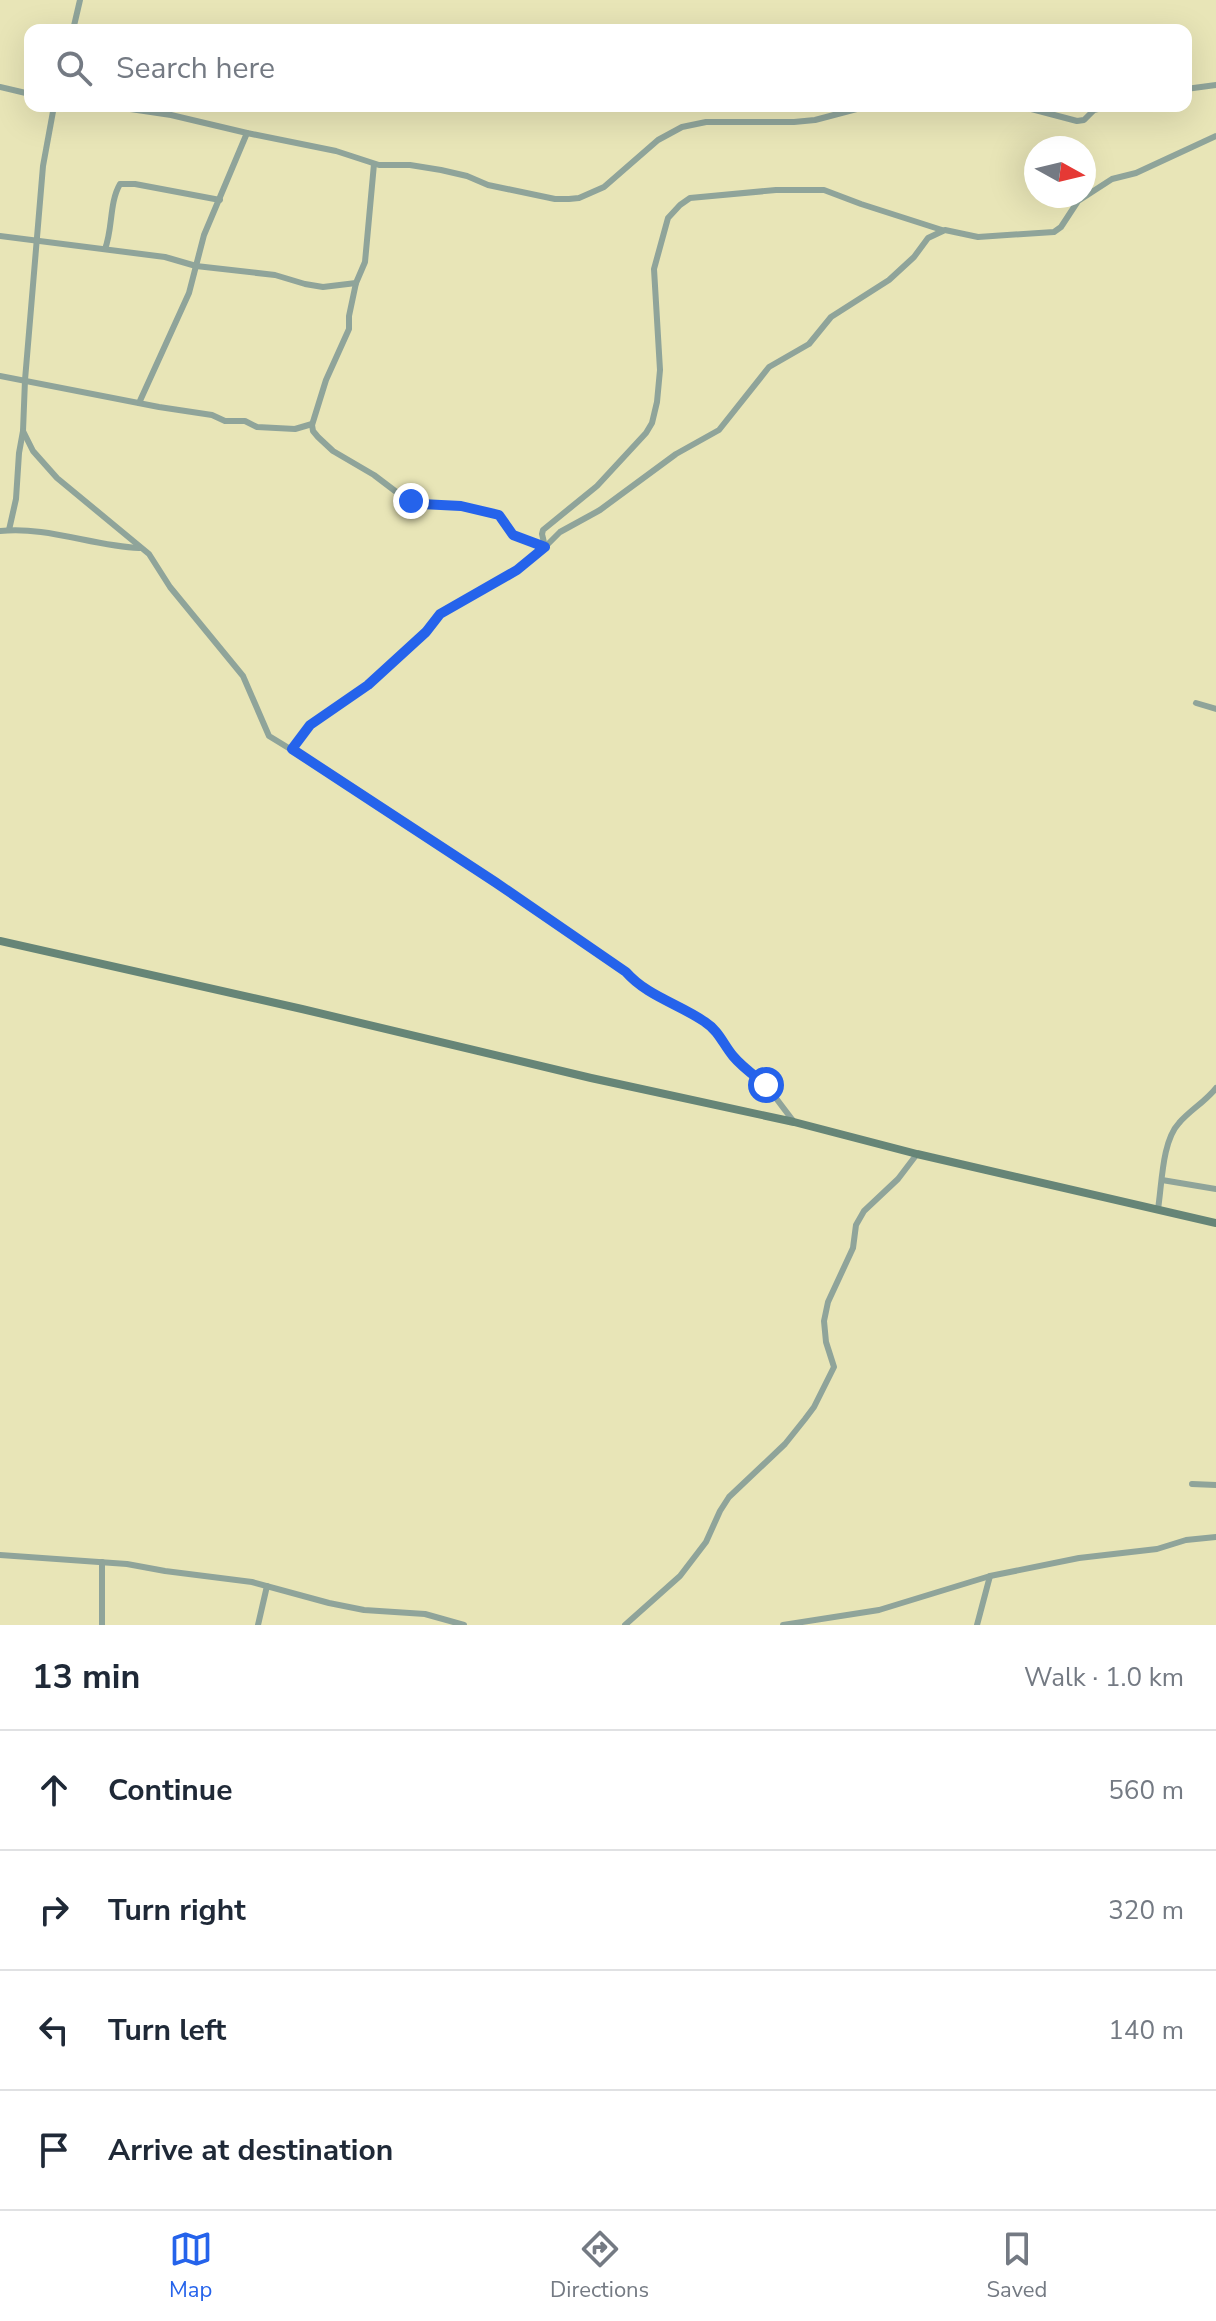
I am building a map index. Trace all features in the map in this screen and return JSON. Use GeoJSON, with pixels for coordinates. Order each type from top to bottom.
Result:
{"type":"FeatureCollection","features":[{"type":"Feature","properties":{"kind":"main road"},"geometry":{"type":"LineString","coordinates":[[0,941],[794,1122],[917,1154],[1216,1223]]}},
{"type":"Feature","properties":{"kind":"street"},"geometry":{"type":"LineString","coordinates":[[74,24],[80,0]]}},
{"type":"Feature","properties":{"kind":"street"},"geometry":{"type":"LineString","coordinates":[[1192,88],[1216,85]]}},
{"type":"Feature","properties":{"kind":"street"},"geometry":{"type":"LineString","coordinates":[[0,87],[24,93]]}},
{"type":"Feature","properties":{"kind":"street"},"geometry":{"type":"LineString","coordinates":[[9,530],[16,499],[23,431],[43,166],[53,112]]}},
{"type":"Feature","properties":{"kind":"street"},"geometry":{"type":"LineString","coordinates":[[151,112],[336,151],[374,164],[441,170],[488,185],[555,199],[579,198],[604,187],[658,140],[682,127],[706,122],[794,122],[845,112]]}},
{"type":"Feature","properties":{"kind":"street"},"geometry":{"type":"LineString","coordinates":[[1043,112],[1077,121],[1084,120],[1092,112]]}},
{"type":"Feature","properties":{"kind":"street"},"geometry":{"type":"LineString","coordinates":[[139,403],[189,293],[204,235],[247,133]]}},
{"type":"Feature","properties":{"kind":"street"},"geometry":{"type":"LineString","coordinates":[[545,546],[543,530],[597,486],[637,444],[652,423],[660,382],[654,269],[668,218],[685,200],[776,190],[824,190],[942,230],[978,237],[1054,232],[1061,227],[1078,201],[1112,179],[1136,173],[1216,136]]}},
{"type":"Feature","properties":{"kind":"street"},"geometry":{"type":"LineString","coordinates":[[374,164],[365,262],[356,283],[349,329],[326,380],[312,424],[313,431],[333,451],[381,479],[403,497],[421,504],[461,506],[499,515],[513,535],[545,546]]}},
{"type":"Feature","properties":{"kind":"street"},"geometry":{"type":"LineString","coordinates":[[105,249],[111,233],[114,198],[120,184],[220,200]]}},
{"type":"Feature","properties":{"kind":"street"},"geometry":{"type":"LineString","coordinates":[[292,749],[310,725],[368,685],[418,640],[440,614],[517,570],[560,532],[600,510],[676,454],[719,430],[769,367],[809,344],[831,317],[889,280],[914,257],[928,238],[942,230]]}},
{"type":"Feature","properties":{"kind":"street"},"geometry":{"type":"LineString","coordinates":[[0,236],[165,257],[196,266],[275,275],[323,287],[356,283]]}},
{"type":"Feature","properties":{"kind":"street"},"geometry":{"type":"LineString","coordinates":[[0,376],[212,415],[225,421],[245,421],[257,427],[295,429],[312,424]]}},
{"type":"Feature","properties":{"kind":"street"},"geometry":{"type":"LineString","coordinates":[[23,431],[46,468],[149,554],[170,587],[243,676],[269,736],[495,882],[626,972],[632,980],[706,1022],[734,1057],[771,1091],[794,1122]]}},
{"type":"Feature","properties":{"kind":"street"},"geometry":{"type":"LineString","coordinates":[[0,531],[81,538],[140,548]]}},
{"type":"Feature","properties":{"kind":"street"},"geometry":{"type":"LineString","coordinates":[[1196,703],[1216,709]]}},
{"type":"Feature","properties":{"kind":"street"},"geometry":{"type":"LineString","coordinates":[[1158,1209],[1168,1137],[1177,1124],[1216,1088]]}},
{"type":"Feature","properties":{"kind":"street"},"geometry":{"type":"LineString","coordinates":[[625,1625],[680,1576],[706,1542],[729,1497],[785,1444],[814,1407],[834,1367],[824,1331],[828,1302],[850,1256],[860,1217],[898,1179],[917,1154]]}},
{"type":"Feature","properties":{"kind":"street"},"geometry":{"type":"LineString","coordinates":[[1162,1180],[1216,1189]]}},
{"type":"Feature","properties":{"kind":"street"},"geometry":{"type":"LineString","coordinates":[[1192,1484],[1216,1485]]}},
{"type":"Feature","properties":{"kind":"street"},"geometry":{"type":"LineString","coordinates":[[783,1625],[879,1610],[990,1576],[1079,1558],[1157,1549],[1186,1540],[1216,1537]]}},
{"type":"Feature","properties":{"kind":"street"},"geometry":{"type":"LineString","coordinates":[[0,1555],[102,1562],[252,1582],[364,1610],[425,1614],[464,1625]]}},
{"type":"Feature","properties":{"kind":"street"},"geometry":{"type":"LineString","coordinates":[[102,1562],[102,1625]]}},
{"type":"Feature","properties":{"kind":"street"},"geometry":{"type":"LineString","coordinates":[[977,1625],[990,1576]]}},
{"type":"Feature","properties":{"kind":"street"},"geometry":{"type":"LineString","coordinates":[[258,1625],[267,1586]]}},
{"type":"Feature","properties":{"kind":"route"},"geometry":{"type":"LineString","coordinates":[[411,501],[461,506],[499,515],[513,535],[545,547],[517,570],[440,614],[410,648],[368,685],[310,725],[292,749],[495,882],[626,972],[632,980],[706,1022],[734,1057],[766,1085]]}}]}
